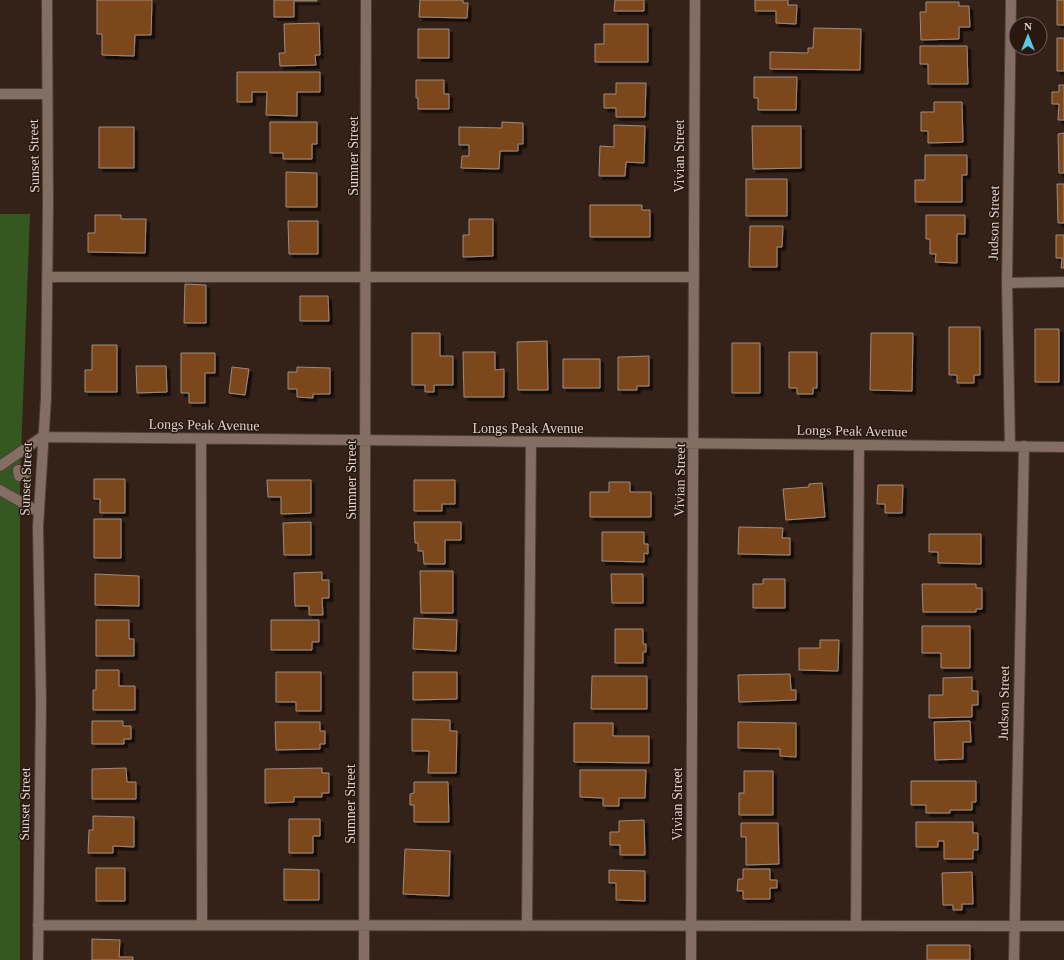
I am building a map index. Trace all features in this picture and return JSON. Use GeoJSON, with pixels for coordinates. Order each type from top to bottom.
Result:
{"type":"FeatureCollection","features":[{"type":"Feature","properties":{"kind":"street","name":"Sunset Street"},"geometry":{"type":"LineString","coordinates":[[38,960],[41,702],[39,512],[42,437],[46,398],[48,0]]}},
{"type":"Feature","properties":{"kind":"street","name":"Sumner Street"},"geometry":{"type":"LineString","coordinates":[[364,960],[366,0]]}},
{"type":"Feature","properties":{"kind":"street","name":"Vivian Street"},"geometry":{"type":"LineString","coordinates":[[691,960],[695,0]]}},
{"type":"Feature","properties":{"kind":"street","name":"Judson Street"},"geometry":{"type":"LineString","coordinates":[[1010,446],[1007,284],[1011,0]]}},
{"type":"Feature","properties":{"kind":"street"},"geometry":{"type":"LineString","coordinates":[[0,94],[47,94]]}},
{"type":"Feature","properties":{"kind":"street"},"geometry":{"type":"LineString","coordinates":[[47,277],[693,277]]}},
{"type":"Feature","properties":{"kind":"street"},"geometry":{"type":"LineString","coordinates":[[1007,284],[1064,282]]}},
{"type":"Feature","properties":{"kind":"street"},"geometry":{"type":"LineString","coordinates":[[0,466],[42,437]]}},
{"type":"Feature","properties":{"kind":"street","name":"Longs Peak Avenue"},"geometry":{"type":"LineString","coordinates":[[42,437],[1064,447]]}},
{"type":"Feature","properties":{"kind":"street"},"geometry":{"type":"LineString","coordinates":[[201,439],[202,925]]}},
{"type":"Feature","properties":{"kind":"street"},"geometry":{"type":"LineString","coordinates":[[527,926],[531,442]]}},
{"type":"Feature","properties":{"kind":"street"},"geometry":{"type":"LineString","coordinates":[[856,926],[859,445]]}},
{"type":"Feature","properties":{"kind":"street","name":"Judson Street"},"geometry":{"type":"LineString","coordinates":[[1014,960],[1013,926],[1024,446]]}},
{"type":"Feature","properties":{"kind":"street"},"geometry":{"type":"LineString","coordinates":[[18,487],[21,474]]}},
{"type":"Feature","properties":{"kind":"street"},"geometry":{"type":"LineString","coordinates":[[0,490],[39,512]]}},
{"type":"Feature","properties":{"kind":"street"},"geometry":{"type":"LineString","coordinates":[[38,925],[1064,926]]}},
{"type":"Feature","properties":{"kind":"green space"},"geometry":{"type":"Polygon","coordinates":[[[0,214],[30,214],[20,480],[20,960],[0,960],[0,214]]]}},
{"type":"Feature","properties":{"kind":"building"},"geometry":{"type":"Polygon","coordinates":[[[97,0],[152,0],[151,35],[135,35],[134,56],[102,55],[102,34],[97,34],[97,0]]]}},
{"type":"Feature","properties":{"kind":"building"},"geometry":{"type":"Polygon","coordinates":[[[274,0],[317,1],[294,1],[294,17],[274,17],[274,0]]]}},
{"type":"Feature","properties":{"kind":"building"},"geometry":{"type":"Polygon","coordinates":[[[420,0],[463,0],[463,3],[468,3],[467,18],[419,17],[420,0]]]}},
{"type":"Feature","properties":{"kind":"building"},"geometry":{"type":"Polygon","coordinates":[[[615,0],[644,0],[644,11],[614,11],[615,0]]]}},
{"type":"Feature","properties":{"kind":"building"},"geometry":{"type":"Polygon","coordinates":[[[755,0],[788,0],[788,5],[797,5],[796,24],[776,23],[776,11],[755,11],[755,0]]]}},
{"type":"Feature","properties":{"kind":"building"},"geometry":{"type":"Polygon","coordinates":[[[1057,0],[1064,0],[1064,25],[1057,25],[1057,0]]]}},
{"type":"Feature","properties":{"kind":"building"},"geometry":{"type":"Polygon","coordinates":[[[926,2],[959,2],[959,6],[969,6],[970,27],[959,27],[959,39],[921,40],[920,12],[926,12],[926,2]]]}},
{"type":"Feature","properties":{"kind":"building"},"geometry":{"type":"Polygon","coordinates":[[[319,23],[320,55],[315,55],[316,65],[280,66],[279,53],[285,53],[284,24],[319,23]]]}},
{"type":"Feature","properties":{"kind":"building"},"geometry":{"type":"Polygon","coordinates":[[[604,24],[648,24],[648,62],[595,62],[595,44],[604,44],[604,24]]]}},
{"type":"Feature","properties":{"kind":"building"},"geometry":{"type":"Polygon","coordinates":[[[814,28],[861,29],[860,70],[770,69],[770,52],[808,53],[808,48],[813,48],[814,28]]]}},
{"type":"Feature","properties":{"kind":"building"},"geometry":{"type":"Polygon","coordinates":[[[418,29],[449,29],[449,58],[418,58],[418,29]]]}},
{"type":"Feature","properties":{"kind":"building"},"geometry":{"type":"Polygon","coordinates":[[[1057,38],[1064,38],[1064,71],[1057,71],[1057,38]]]}},
{"type":"Feature","properties":{"kind":"building"},"geometry":{"type":"Polygon","coordinates":[[[920,46],[967,46],[968,84],[928,84],[928,64],[920,64],[920,46]]]}},
{"type":"Feature","properties":{"kind":"building"},"geometry":{"type":"Polygon","coordinates":[[[237,72],[320,72],[320,92],[297,92],[297,116],[266,115],[267,92],[252,92],[252,102],[237,102],[237,72]]]}},
{"type":"Feature","properties":{"kind":"building"},"geometry":{"type":"Polygon","coordinates":[[[754,77],[797,77],[796,110],[758,110],[758,98],[754,98],[754,77]]]}},
{"type":"Feature","properties":{"kind":"building"},"geometry":{"type":"Polygon","coordinates":[[[416,80],[444,80],[444,94],[449,94],[449,109],[418,109],[418,98],[416,98],[416,80]]]}},
{"type":"Feature","properties":{"kind":"building"},"geometry":{"type":"Polygon","coordinates":[[[616,83],[646,83],[645,117],[616,117],[616,108],[604,108],[604,94],[616,94],[616,83]]]}},
{"type":"Feature","properties":{"kind":"building"},"geometry":{"type":"Polygon","coordinates":[[[1059,85],[1064,85],[1064,120],[1058,120],[1059,104],[1052,104],[1052,92],[1059,92],[1059,85]]]}},
{"type":"Feature","properties":{"kind":"building"},"geometry":{"type":"Polygon","coordinates":[[[934,102],[962,102],[963,142],[928,143],[928,131],[921,131],[921,112],[934,112],[934,102]]]}},
{"type":"Feature","properties":{"kind":"building"},"geometry":{"type":"Polygon","coordinates":[[[270,122],[317,122],[317,144],[312,144],[312,159],[283,159],[283,153],[270,153],[270,122]]]}},
{"type":"Feature","properties":{"kind":"building"},"geometry":{"type":"Polygon","coordinates":[[[502,122],[523,123],[523,144],[518,144],[518,151],[500,151],[499,169],[461,168],[462,156],[469,156],[469,145],[459,145],[459,127],[502,128],[502,122]]]}},
{"type":"Feature","properties":{"kind":"building"},"geometry":{"type":"Polygon","coordinates":[[[614,125],[645,126],[644,163],[626,162],[625,176],[599,176],[600,146],[614,147],[614,125]]]}},
{"type":"Feature","properties":{"kind":"building"},"geometry":{"type":"Polygon","coordinates":[[[752,126],[801,126],[801,168],[753,169],[752,126]]]}},
{"type":"Feature","properties":{"kind":"building"},"geometry":{"type":"Polygon","coordinates":[[[99,127],[134,127],[134,168],[99,168],[99,127]]]}},
{"type":"Feature","properties":{"kind":"building"},"geometry":{"type":"Polygon","coordinates":[[[1064,133],[1064,173],[1059,173],[1058,134],[1064,133]]]}},
{"type":"Feature","properties":{"kind":"building"},"geometry":{"type":"Polygon","coordinates":[[[925,155],[967,155],[967,175],[962,175],[962,202],[915,202],[915,180],[925,180],[925,155]]]}},
{"type":"Feature","properties":{"kind":"building"},"geometry":{"type":"Polygon","coordinates":[[[286,172],[317,173],[317,207],[286,207],[286,172]]]}},
{"type":"Feature","properties":{"kind":"building"},"geometry":{"type":"Polygon","coordinates":[[[746,179],[787,179],[787,216],[746,216],[746,179]]]}},
{"type":"Feature","properties":{"kind":"building"},"geometry":{"type":"Polygon","coordinates":[[[1057,184],[1064,184],[1064,223],[1058,223],[1057,184]]]}},
{"type":"Feature","properties":{"kind":"building"},"geometry":{"type":"Polygon","coordinates":[[[590,205],[642,205],[642,210],[650,210],[650,237],[590,237],[590,205]]]}},
{"type":"Feature","properties":{"kind":"building"},"geometry":{"type":"Polygon","coordinates":[[[95,215],[121,215],[121,219],[146,219],[145,253],[88,252],[88,233],[95,233],[95,215]]]}},
{"type":"Feature","properties":{"kind":"building"},"geometry":{"type":"Polygon","coordinates":[[[926,215],[965,215],[965,234],[957,234],[957,263],[935,262],[936,254],[930,254],[930,239],[926,239],[926,215]]]}},
{"type":"Feature","properties":{"kind":"building"},"geometry":{"type":"Polygon","coordinates":[[[469,219],[493,219],[493,256],[463,257],[463,235],[469,235],[469,219]]]}},
{"type":"Feature","properties":{"kind":"building"},"geometry":{"type":"Polygon","coordinates":[[[288,221],[318,221],[318,254],[289,254],[288,221]]]}},
{"type":"Feature","properties":{"kind":"building"},"geometry":{"type":"Polygon","coordinates":[[[750,226],[783,226],[782,247],[777,247],[777,267],[749,267],[750,226]]]}},
{"type":"Feature","properties":{"kind":"building"},"geometry":{"type":"Polygon","coordinates":[[[1056,235],[1064,235],[1064,268],[1061,268],[1062,258],[1056,258],[1056,235]]]}},
{"type":"Feature","properties":{"kind":"building"},"geometry":{"type":"Polygon","coordinates":[[[185,284],[206,285],[206,323],[184,323],[185,284]]]}},
{"type":"Feature","properties":{"kind":"building"},"geometry":{"type":"Polygon","coordinates":[[[300,296],[328,296],[329,321],[300,321],[300,296]]]}},
{"type":"Feature","properties":{"kind":"building"},"geometry":{"type":"Polygon","coordinates":[[[949,327],[980,327],[980,375],[974,375],[974,383],[957,383],[957,375],[949,375],[949,327]]]}},
{"type":"Feature","properties":{"kind":"building"},"geometry":{"type":"Polygon","coordinates":[[[1035,329],[1059,329],[1059,382],[1035,382],[1035,329]]]}},
{"type":"Feature","properties":{"kind":"building"},"geometry":{"type":"Polygon","coordinates":[[[412,333],[440,333],[440,356],[453,356],[453,385],[434,385],[434,392],[425,392],[425,385],[412,385],[412,333]]]}},
{"type":"Feature","properties":{"kind":"building"},"geometry":{"type":"Polygon","coordinates":[[[871,333],[913,333],[912,391],[870,390],[871,333]]]}},
{"type":"Feature","properties":{"kind":"building"},"geometry":{"type":"Polygon","coordinates":[[[547,341],[548,390],[518,390],[517,342],[547,341]]]}},
{"type":"Feature","properties":{"kind":"building"},"geometry":{"type":"Polygon","coordinates":[[[732,343],[760,343],[760,393],[732,393],[732,343]]]}},
{"type":"Feature","properties":{"kind":"building"},"geometry":{"type":"Polygon","coordinates":[[[92,345],[117,345],[117,392],[85,392],[85,370],[92,370],[92,345]]]}},
{"type":"Feature","properties":{"kind":"building"},"geometry":{"type":"Polygon","coordinates":[[[463,352],[495,352],[495,370],[504,369],[504,397],[464,397],[463,352]]]}},
{"type":"Feature","properties":{"kind":"building"},"geometry":{"type":"Polygon","coordinates":[[[789,352],[817,352],[817,388],[813,388],[813,394],[797,394],[797,388],[789,388],[789,352]]]}},
{"type":"Feature","properties":{"kind":"building"},"geometry":{"type":"Polygon","coordinates":[[[181,353],[215,353],[215,373],[205,373],[205,403],[189,403],[189,393],[181,393],[181,353]]]}},
{"type":"Feature","properties":{"kind":"building"},"geometry":{"type":"Polygon","coordinates":[[[649,356],[649,386],[637,386],[637,390],[618,390],[618,357],[649,356]]]}},
{"type":"Feature","properties":{"kind":"building"},"geometry":{"type":"Polygon","coordinates":[[[563,359],[600,359],[600,388],[563,388],[563,359]]]}},
{"type":"Feature","properties":{"kind":"building"},"geometry":{"type":"Polygon","coordinates":[[[136,366],[166,366],[167,392],[137,393],[136,366]]]}},
{"type":"Feature","properties":{"kind":"building"},"geometry":{"type":"Polygon","coordinates":[[[232,367],[249,369],[245,395],[229,393],[232,367]]]}},
{"type":"Feature","properties":{"kind":"building"},"geometry":{"type":"Polygon","coordinates":[[[297,367],[330,368],[330,394],[313,394],[313,398],[297,397],[297,389],[288,389],[288,372],[297,372],[297,367]]]}},
{"type":"Feature","properties":{"kind":"building"},"geometry":{"type":"Polygon","coordinates":[[[94,479],[125,479],[125,513],[100,513],[100,499],[94,499],[94,479]]]}},
{"type":"Feature","properties":{"kind":"building"},"geometry":{"type":"Polygon","coordinates":[[[267,480],[311,480],[311,513],[281,514],[281,497],[268,497],[267,480]]]}},
{"type":"Feature","properties":{"kind":"building"},"geometry":{"type":"Polygon","coordinates":[[[414,480],[455,480],[455,504],[442,504],[442,511],[414,511],[414,480]]]}},
{"type":"Feature","properties":{"kind":"building"},"geometry":{"type":"Polygon","coordinates":[[[609,482],[630,482],[630,492],[651,492],[651,517],[590,517],[590,492],[609,492],[609,482]]]}},
{"type":"Feature","properties":{"kind":"building"},"geometry":{"type":"Polygon","coordinates":[[[822,483],[825,517],[786,520],[783,489],[809,487],[809,484],[822,483]]]}},
{"type":"Feature","properties":{"kind":"building"},"geometry":{"type":"Polygon","coordinates":[[[878,485],[903,485],[902,513],[885,513],[885,504],[877,504],[878,485]]]}},
{"type":"Feature","properties":{"kind":"building"},"geometry":{"type":"Polygon","coordinates":[[[94,519],[121,519],[121,558],[94,558],[94,519]]]}},
{"type":"Feature","properties":{"kind":"building"},"geometry":{"type":"Polygon","coordinates":[[[311,522],[311,555],[284,555],[283,523],[311,522]]]}},
{"type":"Feature","properties":{"kind":"building"},"geometry":{"type":"Polygon","coordinates":[[[414,522],[461,522],[461,540],[445,540],[445,564],[424,564],[423,551],[418,551],[418,543],[415,543],[414,522]]]}},
{"type":"Feature","properties":{"kind":"building"},"geometry":{"type":"Polygon","coordinates":[[[739,527],[783,528],[782,538],[790,538],[790,555],[738,554],[739,527]]]}},
{"type":"Feature","properties":{"kind":"building"},"geometry":{"type":"Polygon","coordinates":[[[602,532],[644,532],[644,544],[648,544],[648,554],[644,553],[644,562],[602,561],[602,532]]]}},
{"type":"Feature","properties":{"kind":"building"},"geometry":{"type":"Polygon","coordinates":[[[929,534],[981,534],[981,564],[938,563],[938,552],[929,552],[929,534]]]}},
{"type":"Feature","properties":{"kind":"building"},"geometry":{"type":"Polygon","coordinates":[[[420,571],[453,571],[453,613],[421,613],[420,571]]]}},
{"type":"Feature","properties":{"kind":"building"},"geometry":{"type":"Polygon","coordinates":[[[322,572],[322,580],[329,580],[329,598],[322,598],[323,615],[309,615],[309,606],[295,606],[294,573],[322,572]]]}},
{"type":"Feature","properties":{"kind":"building"},"geometry":{"type":"Polygon","coordinates":[[[95,574],[139,576],[139,606],[95,605],[95,574]]]}},
{"type":"Feature","properties":{"kind":"building"},"geometry":{"type":"Polygon","coordinates":[[[611,574],[643,574],[643,603],[612,603],[611,574]]]}},
{"type":"Feature","properties":{"kind":"building"},"geometry":{"type":"Polygon","coordinates":[[[763,579],[785,579],[785,608],[753,608],[753,584],[763,584],[763,579]]]}},
{"type":"Feature","properties":{"kind":"building"},"geometry":{"type":"Polygon","coordinates":[[[922,584],[976,584],[976,588],[982,588],[982,609],[976,609],[976,612],[923,612],[922,584]]]}},
{"type":"Feature","properties":{"kind":"building"},"geometry":{"type":"Polygon","coordinates":[[[414,618],[457,620],[456,651],[413,649],[414,618]]]}},
{"type":"Feature","properties":{"kind":"building"},"geometry":{"type":"Polygon","coordinates":[[[96,620],[129,620],[129,639],[134,639],[134,656],[96,656],[96,620]]]}},
{"type":"Feature","properties":{"kind":"building"},"geometry":{"type":"Polygon","coordinates":[[[271,620],[319,620],[319,642],[312,642],[312,650],[271,650],[271,620]]]}},
{"type":"Feature","properties":{"kind":"building"},"geometry":{"type":"Polygon","coordinates":[[[922,626],[970,626],[970,668],[941,668],[941,653],[922,653],[922,626]]]}},
{"type":"Feature","properties":{"kind":"building"},"geometry":{"type":"Polygon","coordinates":[[[615,629],[643,629],[643,644],[646,644],[646,652],[643,652],[643,663],[615,663],[615,629]]]}},
{"type":"Feature","properties":{"kind":"building"},"geometry":{"type":"Polygon","coordinates":[[[820,640],[839,640],[838,671],[799,670],[799,648],[820,648],[820,640]]]}},
{"type":"Feature","properties":{"kind":"building"},"geometry":{"type":"Polygon","coordinates":[[[96,670],[119,670],[119,686],[135,686],[135,710],[93,710],[93,690],[96,690],[96,670]]]}},
{"type":"Feature","properties":{"kind":"building"},"geometry":{"type":"Polygon","coordinates":[[[276,672],[321,672],[321,711],[296,711],[296,702],[276,702],[276,672]]]}},
{"type":"Feature","properties":{"kind":"building"},"geometry":{"type":"Polygon","coordinates":[[[413,672],[457,672],[457,699],[413,700],[413,672]]]}},
{"type":"Feature","properties":{"kind":"building"},"geometry":{"type":"Polygon","coordinates":[[[790,674],[791,690],[796,690],[796,700],[739,702],[738,675],[790,674]]]}},
{"type":"Feature","properties":{"kind":"building"},"geometry":{"type":"Polygon","coordinates":[[[592,676],[647,676],[647,709],[591,709],[592,676]]]}},
{"type":"Feature","properties":{"kind":"building"},"geometry":{"type":"Polygon","coordinates":[[[972,677],[972,691],[978,691],[978,705],[972,705],[972,717],[929,718],[929,695],[943,695],[943,678],[972,677]]]}},
{"type":"Feature","properties":{"kind":"building"},"geometry":{"type":"Polygon","coordinates":[[[412,719],[450,720],[450,731],[457,731],[456,773],[428,773],[429,751],[412,751],[412,719]]]}},
{"type":"Feature","properties":{"kind":"building"},"geometry":{"type":"Polygon","coordinates":[[[92,721],[123,721],[123,726],[131,726],[131,739],[124,739],[124,744],[92,744],[92,721]]]}},
{"type":"Feature","properties":{"kind":"building"},"geometry":{"type":"Polygon","coordinates":[[[970,721],[971,742],[963,742],[963,759],[935,760],[934,722],[970,721]]]}},
{"type":"Feature","properties":{"kind":"building"},"geometry":{"type":"Polygon","coordinates":[[[275,722],[320,722],[320,731],[325,731],[325,744],[320,744],[320,749],[276,750],[275,722]]]}},
{"type":"Feature","properties":{"kind":"building"},"geometry":{"type":"Polygon","coordinates":[[[738,722],[796,723],[796,757],[780,756],[780,749],[738,748],[738,722]]]}},
{"type":"Feature","properties":{"kind":"building"},"geometry":{"type":"Polygon","coordinates":[[[574,723],[613,723],[613,736],[649,736],[649,763],[574,762],[574,723]]]}},
{"type":"Feature","properties":{"kind":"building"},"geometry":{"type":"Polygon","coordinates":[[[126,768],[127,782],[136,782],[136,799],[92,799],[92,769],[126,768]]]}},
{"type":"Feature","properties":{"kind":"building"},"geometry":{"type":"Polygon","coordinates":[[[322,768],[322,773],[329,773],[329,793],[322,793],[322,797],[294,797],[294,802],[265,803],[265,769],[322,768]]]}},
{"type":"Feature","properties":{"kind":"building"},"geometry":{"type":"Polygon","coordinates":[[[580,770],[646,770],[645,798],[619,798],[619,806],[603,806],[603,798],[580,797],[580,770]]]}},
{"type":"Feature","properties":{"kind":"building"},"geometry":{"type":"Polygon","coordinates":[[[744,771],[773,771],[773,815],[739,815],[739,793],[744,793],[744,771]]]}},
{"type":"Feature","properties":{"kind":"building"},"geometry":{"type":"Polygon","coordinates":[[[911,781],[976,781],[976,802],[972,802],[972,810],[950,810],[950,813],[926,813],[926,805],[911,805],[911,781]]]}},
{"type":"Feature","properties":{"kind":"building"},"geometry":{"type":"Polygon","coordinates":[[[414,782],[448,782],[449,822],[414,822],[414,805],[410,805],[410,794],[414,793],[414,782]]]}},
{"type":"Feature","properties":{"kind":"building"},"geometry":{"type":"Polygon","coordinates":[[[93,816],[134,817],[134,847],[113,846],[113,853],[88,853],[89,830],[93,830],[93,816]]]}},
{"type":"Feature","properties":{"kind":"building"},"geometry":{"type":"Polygon","coordinates":[[[289,819],[320,819],[320,836],[313,836],[313,853],[289,853],[289,819]]]}},
{"type":"Feature","properties":{"kind":"building"},"geometry":{"type":"Polygon","coordinates":[[[644,820],[645,855],[620,855],[620,845],[610,845],[610,832],[619,832],[619,821],[644,820]]]}},
{"type":"Feature","properties":{"kind":"building"},"geometry":{"type":"Polygon","coordinates":[[[916,822],[973,822],[973,833],[978,833],[978,850],[973,850],[973,859],[944,859],[944,841],[938,841],[938,847],[916,847],[916,822]]]}},
{"type":"Feature","properties":{"kind":"building"},"geometry":{"type":"Polygon","coordinates":[[[741,823],[778,823],[779,864],[746,865],[746,837],[741,837],[741,823]]]}},
{"type":"Feature","properties":{"kind":"building"},"geometry":{"type":"Polygon","coordinates":[[[405,849],[450,851],[449,896],[403,894],[405,849]]]}},
{"type":"Feature","properties":{"kind":"building"},"geometry":{"type":"Polygon","coordinates":[[[96,868],[125,868],[125,901],[96,901],[96,868]]]}},
{"type":"Feature","properties":{"kind":"building"},"geometry":{"type":"Polygon","coordinates":[[[284,869],[319,870],[319,900],[284,900],[284,869]]]}},
{"type":"Feature","properties":{"kind":"building"},"geometry":{"type":"Polygon","coordinates":[[[743,869],[770,869],[770,880],[777,880],[777,888],[770,888],[770,899],[743,899],[743,891],[737,891],[738,879],[743,879],[743,869]]]}},
{"type":"Feature","properties":{"kind":"building"},"geometry":{"type":"Polygon","coordinates":[[[609,870],[645,871],[645,901],[616,900],[616,883],[609,883],[609,870]]]}},
{"type":"Feature","properties":{"kind":"building"},"geometry":{"type":"Polygon","coordinates":[[[972,872],[973,904],[962,904],[962,910],[953,910],[953,905],[943,905],[942,873],[972,872]]]}},
{"type":"Feature","properties":{"kind":"building"},"geometry":{"type":"Polygon","coordinates":[[[92,939],[120,940],[119,957],[133,957],[133,960],[92,960],[92,939]]]}},
{"type":"Feature","properties":{"kind":"building"},"geometry":{"type":"Polygon","coordinates":[[[927,945],[970,945],[970,960],[927,960],[927,945]]]}}]}
